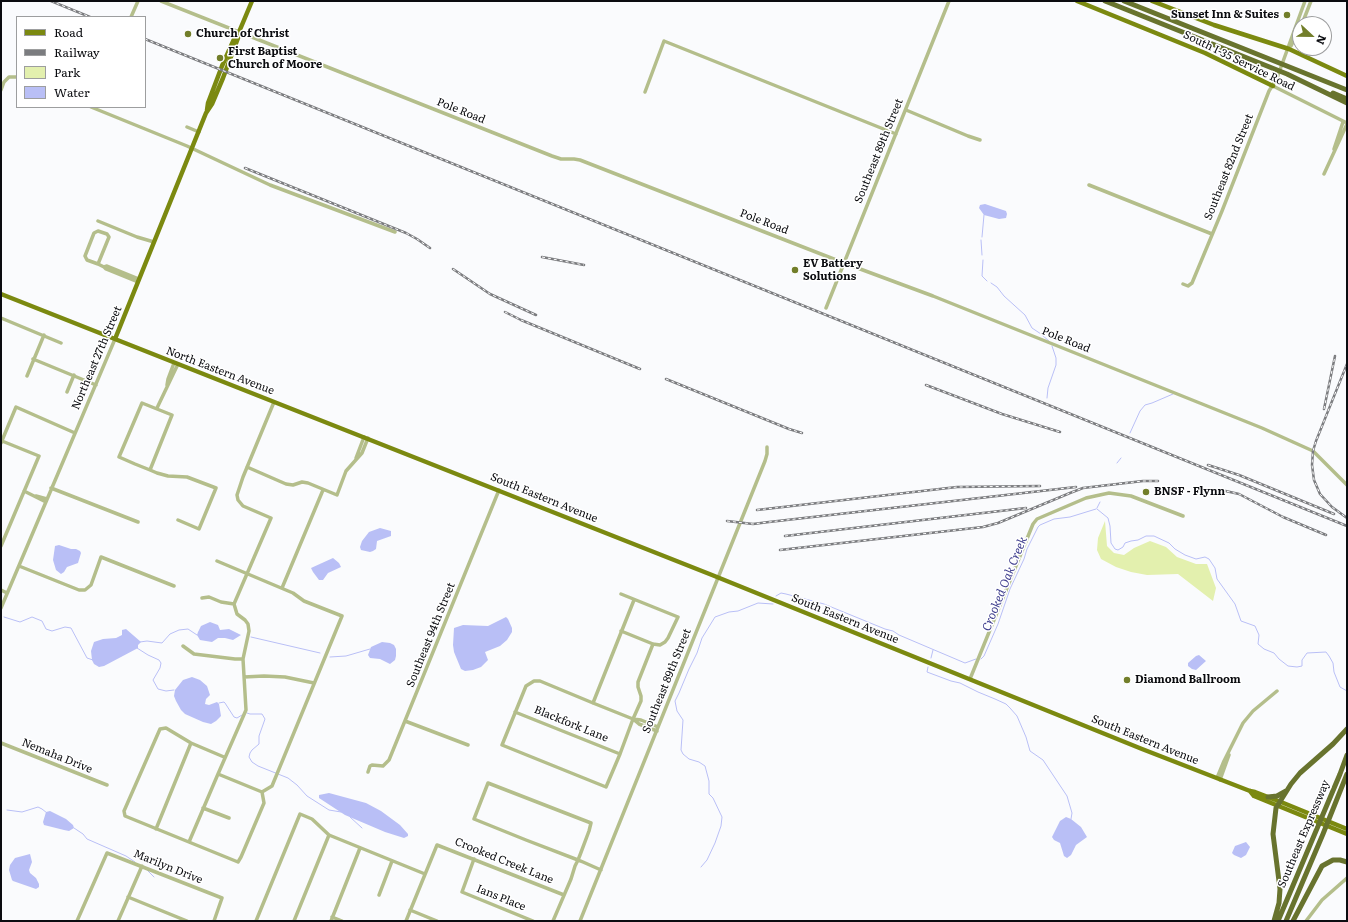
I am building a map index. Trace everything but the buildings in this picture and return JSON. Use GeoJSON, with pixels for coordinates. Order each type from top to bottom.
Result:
{"type":"FeatureCollection","features":[{"type":"Feature","properties":{"kind":"highway"},"geometry":{"type":"LineString","coordinates":[[1105,1],[1287,74],[1347,104]]}},
{"type":"Feature","properties":{"kind":"highway"},"geometry":{"type":"LineString","coordinates":[[1124,1],[1347,90]]}},
{"type":"Feature","properties":{"kind":"highway"},"geometry":{"type":"LineString","coordinates":[[1129,1],[1144,9]]}},
{"type":"Feature","properties":{"kind":"highway"},"geometry":{"type":"LineString","coordinates":[[1306,83],[1347,99]]}},
{"type":"Feature","properties":{"kind":"highway"},"geometry":{"type":"LineString","coordinates":[[1274,921],[1279,903],[1280,889],[1273,834],[1276,808],[1300,773],[1333,744],[1347,729]]}},
{"type":"Feature","properties":{"kind":"highway","name":"Southeast Expressway"},"geometry":{"type":"LineString","coordinates":[[1278,921],[1347,755]]}},
{"type":"Feature","properties":{"kind":"highway","name":"Southeast Expressway"},"geometry":{"type":"LineString","coordinates":[[1286,921],[1332,814],[1347,774]]}},
{"type":"Feature","properties":{"kind":"highway"},"geometry":{"type":"LineString","coordinates":[[1268,797],[1277,796],[1287,790]]}},
{"type":"Feature","properties":{"kind":"highway"},"geometry":{"type":"LineString","coordinates":[[1293,921],[1320,868],[1330,861],[1336,860],[1346,862]]}},
{"type":"Feature","properties":{"kind":"main road","name":"Northeast 27th Street"},"geometry":{"type":"LineString","coordinates":[[115,340],[192,149],[220,71],[252,1]]}},
{"type":"Feature","properties":{"kind":"main road","name":"South I-35 Service Road"},"geometry":{"type":"LineString","coordinates":[[1077,1],[1205,53],[1273,86]]}},
{"type":"Feature","properties":{"kind":"main road","name":"South I-35 Service Road"},"geometry":{"type":"LineString","coordinates":[[1152,1],[1164,3],[1214,25],[1289,49],[1347,76]]}},
{"type":"Feature","properties":{"kind":"main road","name":"North Eastern Avenue"},"geometry":{"type":"LineString","coordinates":[[1,294],[432,464]]}},
{"type":"Feature","properties":{"kind":"main road","name":"South Eastern Avenue"},"geometry":{"type":"LineString","coordinates":[[432,464],[718,577],[1219,779],[1268,797],[1347,834]]}},
{"type":"Feature","properties":{"kind":"main road","name":"South Eastern Avenue"},"geometry":{"type":"LineString","coordinates":[[1250,791],[1254,796],[1280,803],[1347,829]]}},
{"type":"Feature","properties":{"kind":"street"},"geometry":{"type":"LineString","coordinates":[[131,16],[138,1]]}},
{"type":"Feature","properties":{"kind":"street","name":"Pole Road"},"geometry":{"type":"LineString","coordinates":[[161,1],[552,156],[561,159],[574,158],[580,160],[951,303],[1303,445],[1318,455],[1347,486]]}},
{"type":"Feature","properties":{"kind":"street","name":"Southeast 89th Street"},"geometry":{"type":"LineString","coordinates":[[826,308],[949,1]]}},
{"type":"Feature","properties":{"kind":"street","name":"Southeast 82nd Street"},"geometry":{"type":"LineString","coordinates":[[1289,49],[1294,28],[1305,1]]}},
{"type":"Feature","properties":{"kind":"street"},"geometry":{"type":"LineString","coordinates":[[1305,16],[1311,1]]}},
{"type":"Feature","properties":{"kind":"street"},"geometry":{"type":"LineString","coordinates":[[645,92],[664,41],[896,134]]}},
{"type":"Feature","properties":{"kind":"street","name":"Southeast 82nd Street"},"geometry":{"type":"LineString","coordinates":[[1182,284],[1188,286],[1192,283],[1269,91],[1277,78],[1292,43]]}},
{"type":"Feature","properties":{"kind":"street"},"geometry":{"type":"LineString","coordinates":[[1,90],[9,76],[16,77]]}},
{"type":"Feature","properties":{"kind":"street","name":"South I-35 Service Road"},"geometry":{"type":"LineString","coordinates":[[1273,86],[1346,123]]}},
{"type":"Feature","properties":{"kind":"street"},"geometry":{"type":"LineString","coordinates":[[93,108],[192,149],[270,185],[395,232]]}},
{"type":"Feature","properties":{"kind":"street"},"geometry":{"type":"LineString","coordinates":[[906,110],[980,140]]}},
{"type":"Feature","properties":{"kind":"street"},"geometry":{"type":"LineString","coordinates":[[1324,174],[1332,156],[1337,138],[1346,123]]}},
{"type":"Feature","properties":{"kind":"street"},"geometry":{"type":"LineString","coordinates":[[188,127],[198,132]]}},
{"type":"Feature","properties":{"kind":"street"},"geometry":{"type":"LineString","coordinates":[[1089,185],[1212,234]]}},
{"type":"Feature","properties":{"kind":"street"},"geometry":{"type":"LineString","coordinates":[[98,221],[137,237],[154,242]]}},
{"type":"Feature","properties":{"kind":"street"},"geometry":{"type":"LineString","coordinates":[[98,264],[109,238],[107,234],[98,231],[94,233],[85,256],[87,260],[98,264],[104,266],[107,266],[139,280]]}},
{"type":"Feature","properties":{"kind":"street"},"geometry":{"type":"LineString","coordinates":[[1,318],[61,343]]}},
{"type":"Feature","properties":{"kind":"street"},"geometry":{"type":"LineString","coordinates":[[27,376],[44,336]]}},
{"type":"Feature","properties":{"kind":"street","name":"Northeast 27th Street"},"geometry":{"type":"LineString","coordinates":[[1,608],[115,340]]}},
{"type":"Feature","properties":{"kind":"street"},"geometry":{"type":"LineString","coordinates":[[34,360],[96,385]]}},
{"type":"Feature","properties":{"kind":"street"},"geometry":{"type":"LineString","coordinates":[[158,408],[176,364]]}},
{"type":"Feature","properties":{"kind":"street"},"geometry":{"type":"LineString","coordinates":[[67,392],[74,376]]}},
{"type":"Feature","properties":{"kind":"street"},"geometry":{"type":"LineString","coordinates":[[189,842],[224,757],[246,710],[243,659],[249,631],[248,624],[237,614],[234,604],[271,518],[243,506],[238,500],[237,490],[274,402]]}},
{"type":"Feature","properties":{"kind":"street"},"geometry":{"type":"LineString","coordinates":[[150,470],[172,415],[158,408],[142,403],[119,457],[150,470],[168,476],[188,477],[216,488],[199,529],[178,520]]}},
{"type":"Feature","properties":{"kind":"street"},"geometry":{"type":"LineString","coordinates":[[1,546],[39,456],[1,442],[16,407],[75,433]]}},
{"type":"Feature","properties":{"kind":"street"},"geometry":{"type":"LineString","coordinates":[[247,467],[286,484],[293,485],[302,482],[308,483],[337,495],[346,471],[362,453],[366,438]]}},
{"type":"Feature","properties":{"kind":"street","name":"Southeast 89th Street"},"geometry":{"type":"LineString","coordinates":[[580,921],[765,461],[767,447]]}},
{"type":"Feature","properties":{"kind":"street"},"geometry":{"type":"LineString","coordinates":[[51,488],[138,522]]}},
{"type":"Feature","properties":{"kind":"street"},"geometry":{"type":"LineString","coordinates":[[282,588],[323,490]]}},
{"type":"Feature","properties":{"kind":"street","name":"Southeast 94th Street"},"geometry":{"type":"LineString","coordinates":[[368,772],[372,764],[383,766],[389,760],[499,490]]}},
{"type":"Feature","properties":{"kind":"street"},"geometry":{"type":"LineString","coordinates":[[24,491],[46,500]]}},
{"type":"Feature","properties":{"kind":"street"},"geometry":{"type":"LineString","coordinates":[[970,679],[1033,524],[1037,519],[1086,498],[1109,493],[1121,493],[1131,496],[1183,516]]}},
{"type":"Feature","properties":{"kind":"street"},"geometry":{"type":"LineString","coordinates":[[19,566],[79,590],[85,590],[91,585],[101,557],[174,586]]}},
{"type":"Feature","properties":{"kind":"street"},"geometry":{"type":"LineString","coordinates":[[217,561],[293,593],[304,601],[342,616],[272,786],[262,792]]}},
{"type":"Feature","properties":{"kind":"street"},"geometry":{"type":"LineString","coordinates":[[1,590],[7,593]]}},
{"type":"Feature","properties":{"kind":"street"},"geometry":{"type":"LineString","coordinates":[[621,594],[678,617],[667,640],[660,645],[653,644],[621,631]]}},
{"type":"Feature","properties":{"kind":"street"},"geometry":{"type":"LineString","coordinates":[[202,598],[209,597],[221,602],[234,604]]}},
{"type":"Feature","properties":{"kind":"street"},"geometry":{"type":"LineString","coordinates":[[593,703],[634,600]]}},
{"type":"Feature","properties":{"kind":"street"},"geometry":{"type":"LineString","coordinates":[[653,644],[638,682],[641,699],[634,720],[606,787],[502,745],[526,686],[531,682],[540,681],[634,720],[639,724],[657,731]]}},
{"type":"Feature","properties":{"kind":"street"},"geometry":{"type":"LineString","coordinates":[[183,646],[194,654],[243,659]]}},
{"type":"Feature","properties":{"kind":"street"},"geometry":{"type":"LineString","coordinates":[[244,677],[285,677],[314,683]]}},
{"type":"Feature","properties":{"kind":"street"},"geometry":{"type":"LineString","coordinates":[[1219,779],[1239,731],[1249,716],[1277,691]]}},
{"type":"Feature","properties":{"kind":"street","name":"Blackfork Lane"},"geometry":{"type":"LineString","coordinates":[[515,712],[620,754]]}},
{"type":"Feature","properties":{"kind":"street"},"geometry":{"type":"LineString","coordinates":[[634,720],[641,720],[658,727]]}},
{"type":"Feature","properties":{"kind":"street"},"geometry":{"type":"LineString","coordinates":[[405,721],[468,745]]}},
{"type":"Feature","properties":{"kind":"street"},"geometry":{"type":"LineString","coordinates":[[224,757],[191,743],[166,728],[160,729],[124,811],[125,816],[234,861],[239,861],[264,803],[262,792]]}},
{"type":"Feature","properties":{"kind":"street","name":"Nemaha Drive"},"geometry":{"type":"LineString","coordinates":[[1,742],[107,785]]}},
{"type":"Feature","properties":{"kind":"street"},"geometry":{"type":"LineString","coordinates":[[156,829],[191,743]]}},
{"type":"Feature","properties":{"kind":"street"},"geometry":{"type":"LineString","coordinates":[[218,774],[262,792]]}},
{"type":"Feature","properties":{"kind":"street"},"geometry":{"type":"LineString","coordinates":[[554,921],[578,860],[591,824],[488,783],[474,819],[578,860],[601,870]]}},
{"type":"Feature","properties":{"kind":"street"},"geometry":{"type":"LineString","coordinates":[[203,808],[229,818]]}},
{"type":"Feature","properties":{"kind":"street"},"geometry":{"type":"LineString","coordinates":[[256,921],[300,814],[312,819],[329,835],[425,874],[406,921]]}},
{"type":"Feature","properties":{"kind":"street"},"geometry":{"type":"LineString","coordinates":[[294,921],[329,835]]}},
{"type":"Feature","properties":{"kind":"street","name":"Crooked Creek Lane"},"geometry":{"type":"LineString","coordinates":[[425,874],[437,845],[564,895]]}},
{"type":"Feature","properties":{"kind":"street"},"geometry":{"type":"LineString","coordinates":[[342,921],[331,919],[360,848]]}},
{"type":"Feature","properties":{"kind":"street","name":"Marilyn Drive"},"geometry":{"type":"LineString","coordinates":[[78,921],[107,853],[222,898],[214,921]]}},
{"type":"Feature","properties":{"kind":"street","name":"Ians Place"},"geometry":{"type":"LineString","coordinates":[[474,859],[462,892],[533,921]]}},
{"type":"Feature","properties":{"kind":"street"},"geometry":{"type":"LineString","coordinates":[[379,895],[392,860]]}},
{"type":"Feature","properties":{"kind":"street"},"geometry":{"type":"LineString","coordinates":[[118,921],[142,866]]}},
{"type":"Feature","properties":{"kind":"street"},"geometry":{"type":"LineString","coordinates":[[1306,921],[1322,900],[1347,878]]}},
{"type":"Feature","properties":{"kind":"street"},"geometry":{"type":"LineString","coordinates":[[128,897],[187,921]]}},
{"type":"Feature","properties":{"kind":"street"},"geometry":{"type":"LineString","coordinates":[[410,910],[437,921]]}},
{"type":"Feature","properties":{"kind":"green space"},"geometry":{"type":"Polygon","coordinates":[[[1105,521],[1107,546],[1114,553],[1124,555],[1134,548],[1150,541],[1166,547],[1177,557],[1196,564],[1207,564],[1216,588],[1213,601],[1178,574],[1147,575],[1131,572],[1116,567],[1101,559],[1097,550],[1098,538],[1105,521]]]}},
{"type":"Feature","properties":{"kind":"water"},"geometry":{"type":"Polygon","coordinates":[[[985,204],[1006,211],[1006,218],[999,219],[984,215],[979,208],[980,205],[985,204]]]}},
{"type":"Feature","properties":{"kind":"water"},"geometry":{"type":"Polygon","coordinates":[[[380,528],[391,531],[391,536],[377,541],[376,549],[373,551],[370,552],[361,550],[360,547],[362,541],[369,532],[380,528]]]}},
{"type":"Feature","properties":{"kind":"water"},"geometry":{"type":"Polygon","coordinates":[[[59,545],[76,549],[81,553],[78,563],[67,567],[61,574],[56,570],[53,560],[55,546],[59,545]]]}},
{"type":"Feature","properties":{"kind":"water"},"geometry":{"type":"Polygon","coordinates":[[[333,558],[341,567],[328,573],[323,580],[319,580],[311,568],[333,558]]]}},
{"type":"Feature","properties":{"kind":"water"},"geometry":{"type":"Polygon","coordinates":[[[506,617],[512,628],[512,632],[507,640],[500,646],[485,652],[488,660],[481,667],[465,671],[461,669],[454,652],[454,628],[463,625],[488,626],[506,617]]]}},
{"type":"Feature","properties":{"kind":"water"},"geometry":{"type":"Polygon","coordinates":[[[210,622],[218,625],[220,630],[229,629],[241,635],[233,640],[218,638],[212,642],[200,640],[197,635],[201,626],[210,622]]]}},
{"type":"Feature","properties":{"kind":"water"},"geometry":{"type":"Polygon","coordinates":[[[126,629],[141,642],[138,645],[138,648],[104,666],[99,667],[94,664],[91,651],[94,642],[103,639],[116,638],[122,635],[122,630],[126,629]]]}},
{"type":"Feature","properties":{"kind":"water"},"geometry":{"type":"Polygon","coordinates":[[[382,642],[394,645],[396,649],[395,660],[390,664],[380,659],[370,658],[368,655],[371,647],[382,642]]]}},
{"type":"Feature","properties":{"kind":"water"},"geometry":{"type":"Polygon","coordinates":[[[1199,655],[1206,661],[1196,670],[1192,669],[1188,666],[1188,663],[1199,655]]]}},
{"type":"Feature","properties":{"kind":"water"},"geometry":{"type":"Polygon","coordinates":[[[192,677],[200,680],[207,686],[210,695],[206,699],[205,704],[209,705],[217,702],[219,704],[221,716],[211,724],[185,714],[176,701],[174,696],[175,690],[183,680],[192,677]]]}},
{"type":"Feature","properties":{"kind":"water"},"geometry":{"type":"Polygon","coordinates":[[[329,793],[366,803],[381,811],[400,825],[408,836],[404,838],[385,832],[345,815],[319,798],[319,795],[329,793]]]}},
{"type":"Feature","properties":{"kind":"water"},"geometry":{"type":"Polygon","coordinates":[[[50,811],[66,819],[73,825],[74,828],[69,831],[44,825],[43,822],[46,812],[50,811]]]}},
{"type":"Feature","properties":{"kind":"water"},"geometry":{"type":"Polygon","coordinates":[[[1066,817],[1081,827],[1087,837],[1076,845],[1071,855],[1067,858],[1064,856],[1060,843],[1052,837],[1060,821],[1066,817]]]}},
{"type":"Feature","properties":{"kind":"water"},"geometry":{"type":"Polygon","coordinates":[[[1246,842],[1250,847],[1246,855],[1241,858],[1232,853],[1235,846],[1246,842]]]}},
{"type":"Feature","properties":{"kind":"water"},"geometry":{"type":"Polygon","coordinates":[[[30,854],[32,862],[29,870],[39,884],[39,887],[36,889],[13,881],[9,870],[10,865],[15,858],[30,854]]]}},
{"type":"Feature","properties":{"kind":"waterway"},"geometry":{"type":"LineString","coordinates":[[982,237],[984,215]]}},
{"type":"Feature","properties":{"kind":"waterway"},"geometry":{"type":"LineString","coordinates":[[981,240],[982,255]]}},
{"type":"Feature","properties":{"kind":"waterway"},"geometry":{"type":"LineString","coordinates":[[983,260],[982,276],[987,281]]}},
{"type":"Feature","properties":{"kind":"waterway"},"geometry":{"type":"LineString","coordinates":[[991,283],[1025,315],[1032,328],[1050,342]]}},
{"type":"Feature","properties":{"kind":"waterway"},"geometry":{"type":"LineString","coordinates":[[1047,398],[1048,388],[1056,365],[1056,358],[1052,346]]}},
{"type":"Feature","properties":{"kind":"waterway"},"geometry":{"type":"LineString","coordinates":[[1130,433],[1140,411],[1145,405],[1173,394]]}},
{"type":"Feature","properties":{"kind":"waterway"},"geometry":{"type":"LineString","coordinates":[[1117,463],[1121,458]]}},
{"type":"Feature","properties":{"kind":"waterway"},"geometry":{"type":"LineString","coordinates":[[1097,508],[1100,502]]}},
{"type":"Feature","properties":{"kind":"waterway","name":"Crooked Oak Creek"},"geometry":{"type":"LineString","coordinates":[[981,659],[984,656],[998,624],[1010,589],[1038,527],[1054,519],[1070,517],[1096,509]]}},
{"type":"Feature","properties":{"kind":"waterway","name":"Crooked Oak Creek"},"geometry":{"type":"LineString","coordinates":[[1097,509],[1108,518],[1111,543],[1115,549],[1118,550],[1123,547],[1125,543],[1138,540],[1146,536],[1154,536],[1169,543],[1185,555],[1196,559],[1205,557],[1209,559],[1215,568],[1217,579],[1235,604],[1241,621],[1255,626],[1259,635],[1258,644],[1264,649],[1274,653],[1288,666],[1302,666],[1302,660],[1307,653],[1326,652],[1333,663],[1334,672],[1340,687],[1347,691]]}},
{"type":"Feature","properties":{"kind":"waterway","name":"Crooked Oak Creek"},"geometry":{"type":"LineString","coordinates":[[776,596],[781,593],[824,604],[893,631],[899,635],[965,663],[976,659]]}},
{"type":"Feature","properties":{"kind":"waterway","name":"Crooked Oak Creek"},"geometry":{"type":"LineString","coordinates":[[701,867],[707,860],[715,843],[721,826],[722,817],[713,798],[709,794],[709,781],[705,766],[699,762],[689,759],[681,750],[683,720],[677,711],[675,701],[697,653],[702,638],[715,617],[729,612],[738,611],[758,603],[773,604]]}},
{"type":"Feature","properties":{"kind":"waterway"},"geometry":{"type":"LineString","coordinates":[[4,617],[20,622],[32,617],[42,621],[46,629],[52,631],[65,627],[71,628],[87,658],[93,660]]}},
{"type":"Feature","properties":{"kind":"waterway"},"geometry":{"type":"LineString","coordinates":[[140,642],[147,641],[162,643],[170,634],[179,630],[188,629],[197,635]]}},
{"type":"Feature","properties":{"kind":"waterway"},"geometry":{"type":"LineString","coordinates":[[251,637],[320,653]]}},
{"type":"Feature","properties":{"kind":"waterway"},"geometry":{"type":"LineString","coordinates":[[137,648],[159,660],[161,663],[160,668],[153,680],[158,689],[166,691],[174,690]]}},
{"type":"Feature","properties":{"kind":"waterway"},"geometry":{"type":"LineString","coordinates":[[330,657],[346,656],[370,649]]}},
{"type":"Feature","properties":{"kind":"waterway"},"geometry":{"type":"LineString","coordinates":[[931,658],[933,650]]}},
{"type":"Feature","properties":{"kind":"waterway"},"geometry":{"type":"LineString","coordinates":[[928,667],[927,672],[960,683],[1006,704],[1010,708],[1017,716],[1030,751],[1043,760],[1067,796],[1072,813],[1071,819]]}},
{"type":"Feature","properties":{"kind":"waterway"},"geometry":{"type":"LineString","coordinates":[[219,703],[224,702],[234,717],[237,718],[242,715]]}},
{"type":"Feature","properties":{"kind":"waterway"},"geometry":{"type":"LineString","coordinates":[[247,713],[262,714],[265,719],[259,736],[259,744],[250,753],[249,757],[252,762],[258,766],[288,778],[307,796],[329,810],[341,812]]}},
{"type":"Feature","properties":{"kind":"waterway"},"geometry":{"type":"LineString","coordinates":[[7,810],[22,812],[38,807],[47,813]]}},
{"type":"Feature","properties":{"kind":"waterway"},"geometry":{"type":"LineString","coordinates":[[350,817],[362,828]]}},
{"type":"Feature","properties":{"kind":"waterway"},"geometry":{"type":"LineString","coordinates":[[74,828],[83,834],[87,839],[126,856],[135,862]]}},
{"type":"Feature","properties":{"kind":"waterway"},"geometry":{"type":"LineString","coordinates":[[147,870],[154,877]]}},
{"type":"Feature","properties":{"kind":"railway"},"geometry":{"type":"LineString","coordinates":[[51,1],[88,16]]}},
{"type":"Feature","properties":{"kind":"railway"},"geometry":{"type":"LineString","coordinates":[[146,39],[1347,526]]}},
{"type":"Feature","properties":{"kind":"railway"},"geometry":{"type":"LineString","coordinates":[[245,168],[406,233],[430,248]]}},
{"type":"Feature","properties":{"kind":"railway"},"geometry":{"type":"LineString","coordinates":[[542,257],[584,265]]}},
{"type":"Feature","properties":{"kind":"railway"},"geometry":{"type":"LineString","coordinates":[[453,269],[490,294],[536,315]]}},
{"type":"Feature","properties":{"kind":"railway"},"geometry":{"type":"LineString","coordinates":[[505,312],[640,369]]}},
{"type":"Feature","properties":{"kind":"railway"},"geometry":{"type":"LineString","coordinates":[[1324,409],[1335,356]]}},
{"type":"Feature","properties":{"kind":"railway"},"geometry":{"type":"LineString","coordinates":[[1347,364],[1316,441],[1313,451],[1312,465],[1314,480],[1320,494],[1332,507],[1347,518]]}},
{"type":"Feature","properties":{"kind":"railway"},"geometry":{"type":"LineString","coordinates":[[666,379],[802,433]]}},
{"type":"Feature","properties":{"kind":"railway"},"geometry":{"type":"LineString","coordinates":[[926,385],[1002,414],[1060,432]]}},
{"type":"Feature","properties":{"kind":"railway"},"geometry":{"type":"LineString","coordinates":[[1208,465],[1239,475],[1334,514]]}},
{"type":"Feature","properties":{"kind":"railway"},"geometry":{"type":"LineString","coordinates":[[780,550],[983,527],[998,523],[1083,488],[1143,481],[1158,481]]}},
{"type":"Feature","properties":{"kind":"railway"},"geometry":{"type":"LineString","coordinates":[[757,510],[957,487],[1040,486]]}},
{"type":"Feature","properties":{"kind":"railway"},"geometry":{"type":"LineString","coordinates":[[727,521],[753,524],[1076,487]]}},
{"type":"Feature","properties":{"kind":"railway"},"geometry":{"type":"LineString","coordinates":[[1221,490],[1239,494],[1283,517],[1326,535]]}},
{"type":"Feature","properties":{"kind":"railway"},"geometry":{"type":"LineString","coordinates":[[785,536],[1026,508]]}},
{"type":"Feature","properties":{"kind":"place","name":"Sunset Inn & Suites"},"geometry":{"type":"Point","coordinates":[1287,15]}},
{"type":"Feature","properties":{"kind":"place","name":"Church of Christ"},"geometry":{"type":"Point","coordinates":[188,34]}},
{"type":"Feature","properties":{"kind":"place","name":"First Baptist Church of Moore"},"geometry":{"type":"Point","coordinates":[220,58]}},
{"type":"Feature","properties":{"kind":"place","name":"EV Battery Solutions"},"geometry":{"type":"Point","coordinates":[795,270]}},
{"type":"Feature","properties":{"kind":"place","name":"BNSF - Flynn"},"geometry":{"type":"Point","coordinates":[1146,492]}},
{"type":"Feature","properties":{"kind":"place","name":"Diamond Ballroom"},"geometry":{"type":"Point","coordinates":[1127,680]}}]}
